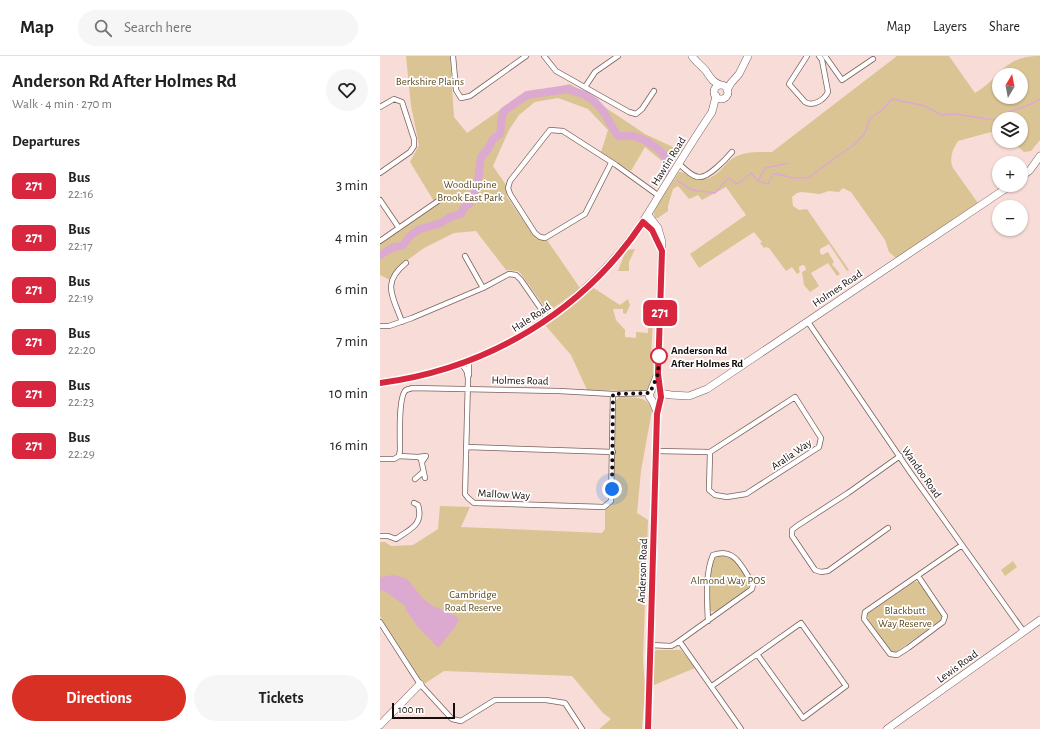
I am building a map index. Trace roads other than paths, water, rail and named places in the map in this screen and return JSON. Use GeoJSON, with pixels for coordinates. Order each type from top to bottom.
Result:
{"type":"FeatureCollection","features":[{"type":"Feature","properties":{"kind":"street"},"geometry":{"type":"LineString","coordinates":[[453,56],[456,90],[461,98],[470,96],[526,56]]}},
{"type":"Feature","properties":{"kind":"street"},"geometry":{"type":"LineString","coordinates":[[544,56],[556,71],[629,112],[636,114],[642,109],[654,91]]}},
{"type":"Feature","properties":{"kind":"street"},"geometry":{"type":"LineString","coordinates":[[585,88],[595,72],[618,56]]}},
{"type":"Feature","properties":{"kind":"street"},"geometry":{"type":"LineString","coordinates":[[692,56],[700,71],[718,95]]}},
{"type":"Feature","properties":{"kind":"street"},"geometry":{"type":"LineString","coordinates":[[723,87],[742,60],[747,56]]}},
{"type":"Feature","properties":{"kind":"street"},"geometry":{"type":"LineString","coordinates":[[807,56],[789,84],[805,102],[813,104],[821,100],[828,92],[822,60],[819,56]]}},
{"type":"Feature","properties":{"kind":"street"},"geometry":{"type":"LineString","coordinates":[[833,56],[827,58],[842,80],[872,59]]}},
{"type":"Feature","properties":{"kind":"street"},"geometry":{"type":"LineString","coordinates":[[698,65],[705,70],[712,81],[723,87],[727,94],[718,95]]}},
{"type":"Feature","properties":{"kind":"street"},"geometry":{"type":"LineString","coordinates":[[718,95],[717,86],[723,87]]}},
{"type":"Feature","properties":{"kind":"street","name":"Hawtin Road"},"geometry":{"type":"LineString","coordinates":[[643,222],[678,164],[712,112],[717,108],[718,95]]}},
{"type":"Feature","properties":{"kind":"street"},"geometry":{"type":"LineString","coordinates":[[380,108],[394,99],[402,102],[414,139],[414,146],[410,152],[380,173]]}},
{"type":"Feature","properties":{"kind":"street"},"geometry":{"type":"LineString","coordinates":[[611,163],[585,214],[545,238],[540,237],[535,233],[510,194],[508,188],[510,181],[550,130],[563,131],[611,163],[659,196]]}},
{"type":"Feature","properties":{"kind":"street"},"geometry":{"type":"LineString","coordinates":[[678,164],[699,178],[705,176],[725,161],[732,152]]}},
{"type":"Feature","properties":{"kind":"street"},"geometry":{"type":"LineString","coordinates":[[1028,172],[1040,156]]}},
{"type":"Feature","properties":{"kind":"street","name":"Holmes Road"},"geometry":{"type":"LineString","coordinates":[[399,456],[401,406],[403,394],[406,390],[412,388],[634,394],[656,396],[689,396],[707,389],[1001,192]]}},
{"type":"Feature","properties":{"kind":"street"},"geometry":{"type":"LineString","coordinates":[[380,200],[399,228]]}},
{"type":"Feature","properties":{"kind":"street"},"geometry":{"type":"LineString","coordinates":[[380,241],[438,201]]}},
{"type":"Feature","properties":{"kind":"street"},"geometry":{"type":"LineString","coordinates":[[648,215],[655,223],[660,233],[662,242],[656,396]]}},
{"type":"Feature","properties":{"kind":"street"},"geometry":{"type":"LineString","coordinates":[[643,222],[652,230],[662,251]]}},
{"type":"Feature","properties":{"kind":"street","name":"Hale Road"},"geometry":{"type":"LineString","coordinates":[[380,383],[420,376],[466,363],[513,341],[567,306],[603,272],[632,238],[643,222]]}},
{"type":"Feature","properties":{"kind":"street"},"geometry":{"type":"LineString","coordinates":[[465,256],[483,288]]}},
{"type":"Feature","properties":{"kind":"street"},"geometry":{"type":"LineString","coordinates":[[402,322],[391,293],[391,287],[393,276],[406,263]]}},
{"type":"Feature","properties":{"kind":"street"},"geometry":{"type":"LineString","coordinates":[[380,326],[389,326],[402,322],[483,288],[509,274],[516,275],[521,280],[548,319]]}},
{"type":"Feature","properties":{"kind":"street","name":"Wandoo Road"},"geometry":{"type":"LineString","coordinates":[[808,322],[1024,632]]}},
{"type":"Feature","properties":{"kind":"street","name":"Mallow Way"},"geometry":{"type":"LineString","coordinates":[[466,363],[468,389],[465,494],[474,503],[604,507],[611,501],[613,452]]}},
{"type":"Feature","properties":{"kind":"street","name":"Hale Road"},"geometry":{"type":"LineString","coordinates":[[380,380],[398,380]]}},
{"type":"Feature","properties":{"kind":"street"},"geometry":{"type":"LineString","coordinates":[[467,447],[613,452],[613,394]]}},
{"type":"Feature","properties":{"kind":"street","name":"Anderson Road"},"geometry":{"type":"LineString","coordinates":[[648,729],[657,414],[656,396]]}},
{"type":"Feature","properties":{"kind":"street","name":"Aralia Way"},"geometry":{"type":"LineString","coordinates":[[795,397],[821,438],[819,446],[746,494],[727,497],[715,495],[709,490],[710,452],[795,397]]}},
{"type":"Feature","properties":{"kind":"street"},"geometry":{"type":"LineString","coordinates":[[656,451],[710,452]]}},
{"type":"Feature","properties":{"kind":"street"},"geometry":{"type":"LineString","coordinates":[[380,459],[394,459],[399,456],[418,457],[421,459],[425,478]]}},
{"type":"Feature","properties":{"kind":"street"},"geometry":{"type":"LineString","coordinates":[[888,528],[828,571],[821,572],[815,570],[792,536],[792,530],[797,526],[848,493],[900,456]]}},
{"type":"Feature","properties":{"kind":"street"},"geometry":{"type":"LineString","coordinates":[[415,479],[423,472]]}},
{"type":"Feature","properties":{"kind":"street"},"geometry":{"type":"LineString","coordinates":[[380,536],[388,536],[396,539],[418,522],[419,508],[418,505],[414,503]]}},
{"type":"Feature","properties":{"kind":"street"},"geometry":{"type":"LineString","coordinates":[[918,576],[944,616],[943,622],[897,655],[890,654],[864,619],[866,612],[962,545]]}},
{"type":"Feature","properties":{"kind":"street"},"geometry":{"type":"LineString","coordinates":[[650,646],[671,646],[680,642],[752,589],[753,584],[736,557],[728,554],[719,553],[713,555],[709,564],[707,604],[708,621]]}},
{"type":"Feature","properties":{"kind":"street","name":"Lewis Road"},"geometry":{"type":"LineString","coordinates":[[887,729],[1040,620]]}},
{"type":"Feature","properties":{"kind":"street"},"geometry":{"type":"LineString","coordinates":[[380,622],[420,684],[452,719],[461,721],[495,700],[546,700],[565,703],[582,729]]}},
{"type":"Feature","properties":{"kind":"street"},"geometry":{"type":"LineString","coordinates":[[712,686],[757,654],[801,623],[846,686],[803,718],[757,654]]}},
{"type":"Feature","properties":{"kind":"street"},"geometry":{"type":"LineString","coordinates":[[680,642],[741,729]]}},
{"type":"Feature","properties":{"kind":"street"},"geometry":{"type":"LineString","coordinates":[[380,725],[420,684]]}},
{"type":"Feature","properties":{"kind":"waterway"},"geometry":{"type":"LineString","coordinates":[[380,255],[394,247],[402,246],[411,235],[420,229],[441,223],[450,217],[461,214],[463,209],[471,202],[478,181],[481,157],[488,149],[493,139],[500,134],[504,111],[527,95],[568,89],[585,95],[594,101],[603,111],[617,135],[632,136],[642,139],[660,151],[666,158],[666,173]]}},
{"type":"Feature","properties":{"kind":"waterway"},"geometry":{"type":"LineString","coordinates":[[758,181],[768,184],[773,174],[792,178],[808,178],[855,144],[865,133],[870,118],[882,110],[892,99],[925,106],[941,115],[955,114],[994,120],[1005,113],[1029,105],[1040,99]]}},
{"type":"Feature","properties":{"kind":"waterway"},"geometry":{"type":"LineString","coordinates":[[678,181],[692,190],[715,193],[728,178],[738,184],[751,173],[758,181],[765,168],[789,163]]}},
{"type":"Feature","properties":{"kind":"place","name":"Anderson Rd After Holmes Rd"},"geometry":{"type":"Point","coordinates":[659,356]}},
{"type":"Feature","properties":{"kind":"park label","name":"Berkshire Plains"},"geometry":{"type":"Point","coordinates":[430,81]}},
{"type":"Feature","properties":{"kind":"park label","name":"Woodlupine Brook East Park"},"geometry":{"type":"Point","coordinates":[470,190]}},
{"type":"Feature","properties":{"kind":"park label","name":"Almond Way POS"},"geometry":{"type":"Point","coordinates":[728,580]}},
{"type":"Feature","properties":{"kind":"park label","name":"Cambridge Road Reserve"},"geometry":{"type":"Point","coordinates":[473,600]}},
{"type":"Feature","properties":{"kind":"park label","name":"Blackbutt Way Reserve"},"geometry":{"type":"Point","coordinates":[905,616]}}]}
